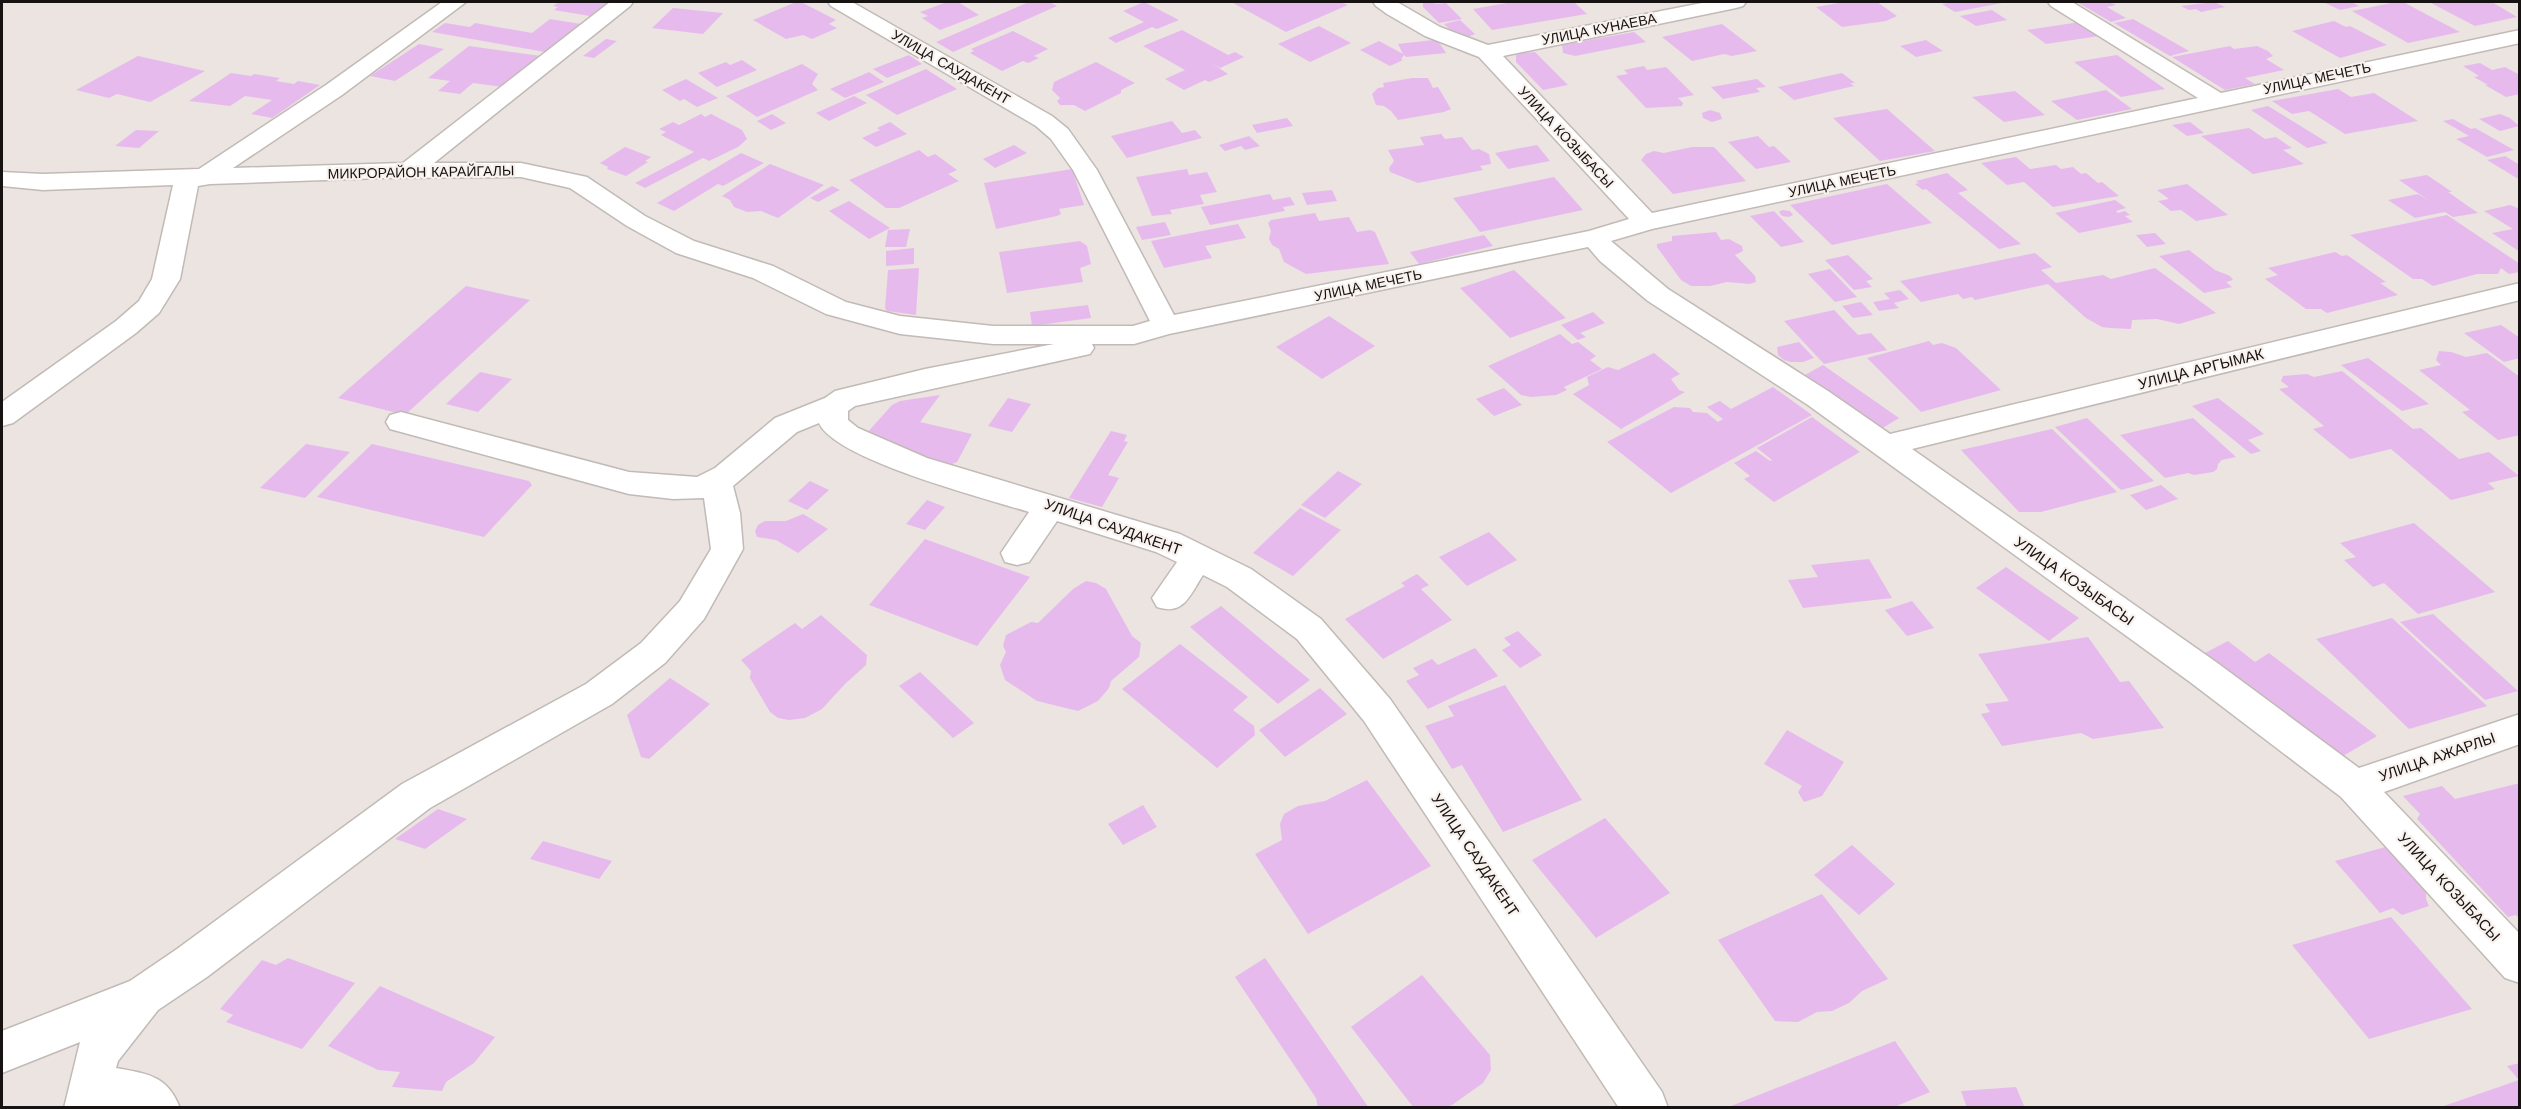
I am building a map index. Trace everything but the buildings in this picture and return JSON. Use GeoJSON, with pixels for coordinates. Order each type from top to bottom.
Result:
{"type":"FeatureCollection","features":[{"type":"Feature","properties":{"kind":"street"},"geometry":{"type":"LineString","coordinates":[[2,416],[126,327],[149,307],[166,279],[194,179],[334,90],[455,2]]}},
{"type":"Feature","properties":{"kind":"street"},"geometry":{"type":"LineString","coordinates":[[409,171],[623,2]]}},
{"type":"Feature","properties":{"kind":"street","name":"УЛИЦА САУДАКЕНТ"},"geometry":{"type":"LineString","coordinates":[[838,2],[1044,121],[1060,134],[1085,170],[1150,330]]}},
{"type":"Feature","properties":{"kind":"street","name":"УЛИЦА КУНАЕВА"},"geometry":{"type":"LineString","coordinates":[[1383,2],[1399,13],[1462,45],[1487,52],[1736,2]]}},
{"type":"Feature","properties":{"kind":"street"},"geometry":{"type":"LineString","coordinates":[[2058,2],[2217,100]]}},
{"type":"Feature","properties":{"kind":"street","name":"УЛИЦА МЕЧЕТЬ"},"geometry":{"type":"LineString","coordinates":[[1150,330],[1594,238],[1646,222],[2520,36]]}},
{"type":"Feature","properties":{"kind":"street","name":"УЛИЦА КОЗЫБАСЫ"},"geometry":{"type":"LineString","coordinates":[[1487,52],[1646,222]]}},
{"type":"Feature","properties":{"kind":"street","name":"МИКРОРАЙОН КАРАЙГАЛЫ"},"geometry":{"type":"LineString","coordinates":[[2,179],[43,182],[409,171],[521,170],[578,182],[636,221],[685,247],[763,272],[836,308],[900,325],[993,335],[1150,330]]}},
{"type":"Feature","properties":{"kind":"street","name":"УЛИЦА КОЗЫБАСЫ"},"geometry":{"type":"LineString","coordinates":[[1594,238],[1609,255],[1658,295],[1818,398],[1882,446],[2203,672],[2354,786],[2520,964]]}},
{"type":"Feature","properties":{"kind":"street","name":"УЛИЦА АРГЫМАК"},"geometry":{"type":"LineString","coordinates":[[1882,446],[2520,291]]}},
{"type":"Feature","properties":{"kind":"street"},"geometry":{"type":"LineString","coordinates":[[401,422],[629,483],[672,488],[701,488],[726,476],[786,425],[834,406],[844,398],[924,379],[1054,355],[1150,330]]}},
{"type":"Feature","properties":{"kind":"street","name":"УЛИЦА САУДАКЕНТ"},"geometry":{"type":"LineString","coordinates":[[834,406],[832,412],[834,425],[847,435],[916,466],[1168,543],[1239,578],[1309,629],[1377,710],[1646,1107]]}},
{"type":"Feature","properties":{"kind":"street"},"geometry":{"type":"LineString","coordinates":[[2,1052],[143,996],[192,963],[416,796],[599,694],[653,654],[692,610],[727,549],[724,513],[716,481]]}},
{"type":"Feature","properties":{"kind":"street"},"geometry":{"type":"LineString","coordinates":[[1017,553],[1051,506]]}},
{"type":"Feature","properties":{"kind":"street"},"geometry":{"type":"LineString","coordinates":[[1168,598],[1198,557]]}},
{"type":"Feature","properties":{"kind":"street","name":"УЛИЦА АЖАРЛЫ"},"geometry":{"type":"LineString","coordinates":[[2354,786],[2520,729]]}},
{"type":"Feature","properties":{"kind":"street"},"geometry":{"type":"LineString","coordinates":[[143,996],[98,1051],[88,1097],[146,1096],[158,1107]]}}]}
